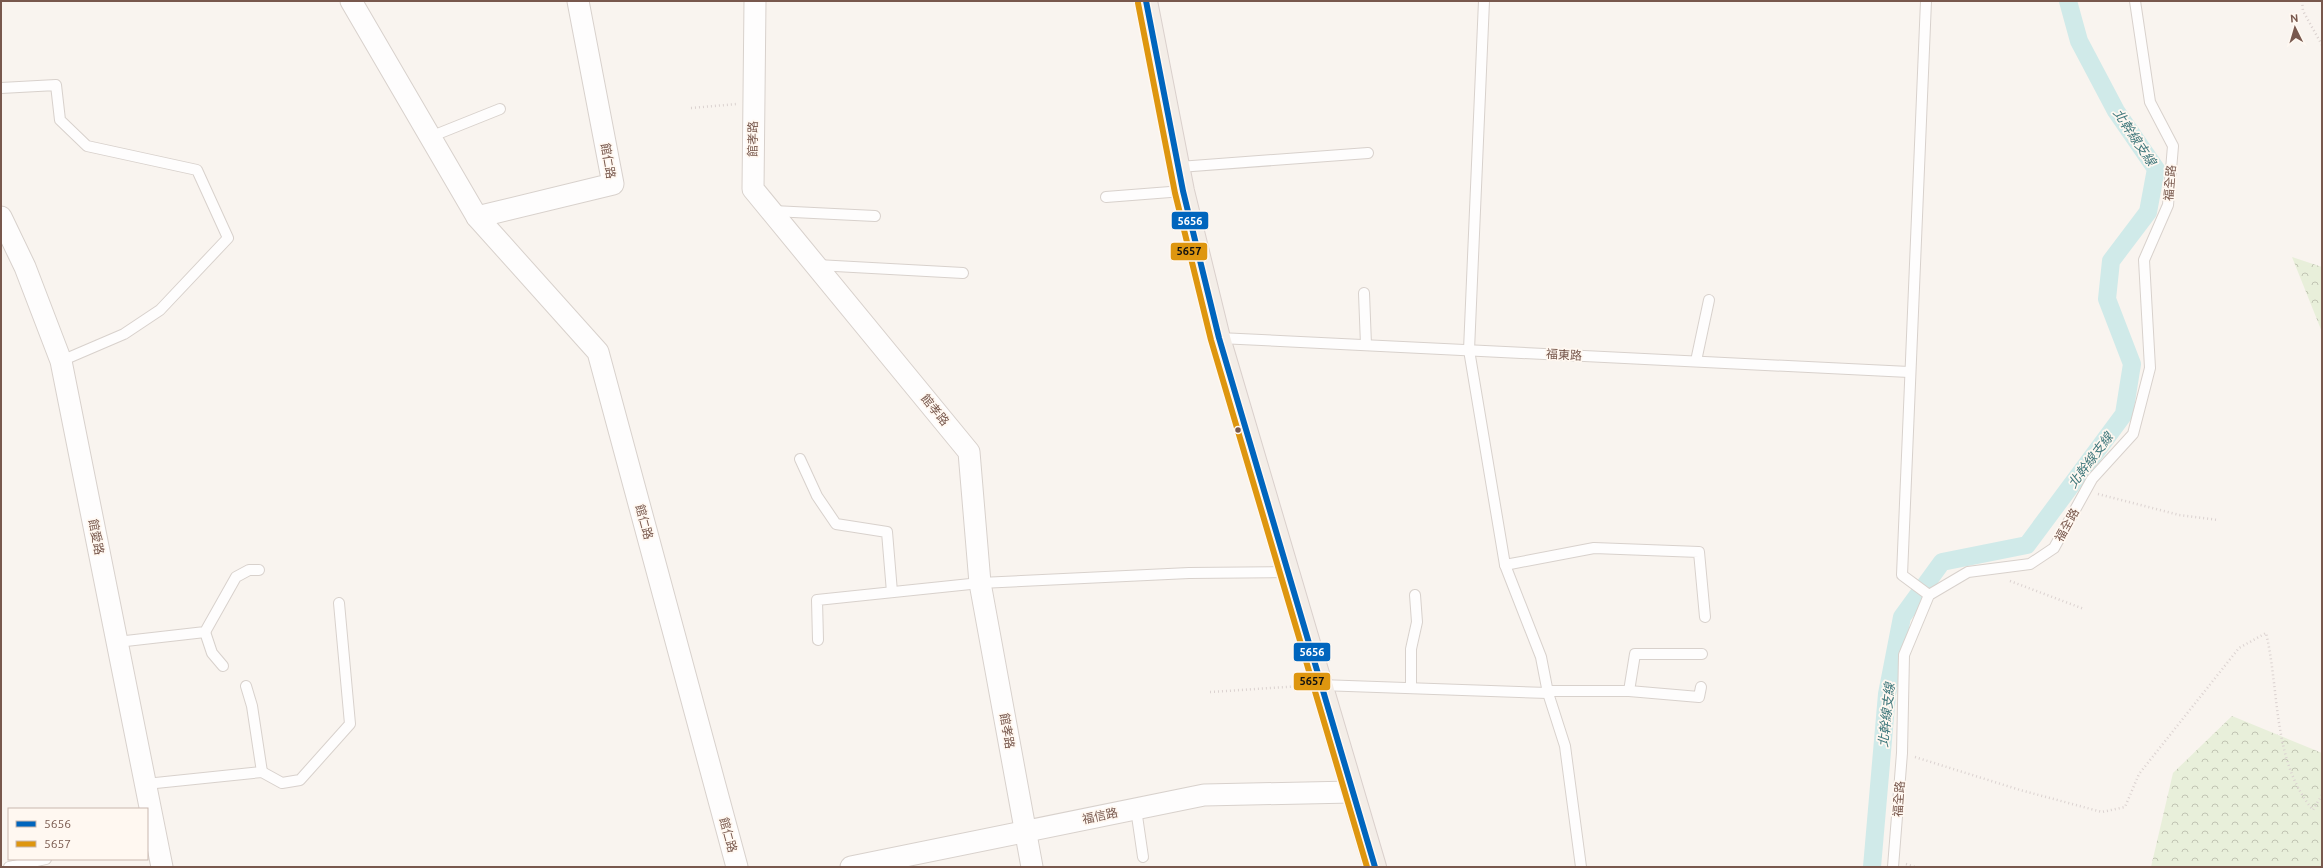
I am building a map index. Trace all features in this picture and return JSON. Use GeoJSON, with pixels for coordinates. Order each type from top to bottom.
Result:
{"type":"FeatureCollection","features":[{"type":"Feature","properties":{"kind":"main road"},"geometry":{"type":"LineString","coordinates":[[1146,1],[1183,191],[1219,338],[1320,685],[1375,867]]}},
{"type":"Feature","properties":{"kind":"street","name":"館仁路"},"geometry":{"type":"LineString","coordinates":[[351,1],[477,217],[598,352],[737,867]]}},
{"type":"Feature","properties":{"kind":"street","name":"館仁路"},"geometry":{"type":"LineString","coordinates":[[477,217],[613,184],[578,1]]}},
{"type":"Feature","properties":{"kind":"street","name":"館孝路"},"geometry":{"type":"LineString","coordinates":[[755,1],[753,189],[970,452],[980,583],[1032,867]]}},
{"type":"Feature","properties":{"kind":"street","name":"館愛路"},"geometry":{"type":"LineString","coordinates":[[1,217],[26,267],[61,361],[146,784],[152,837],[162,867]]}},
{"type":"Feature","properties":{"kind":"street","name":"福信路"},"geometry":{"type":"LineString","coordinates":[[851,867],[1204,795],[1352,792]]}},
{"type":"Feature","properties":{"kind":"lane"},"geometry":{"type":"LineString","coordinates":[[1484,1],[1469,350],[1505,565],[1541,657],[1548,692],[1565,746],[1580,867]]}},
{"type":"Feature","properties":{"kind":"lane"},"geometry":{"type":"LineString","coordinates":[[1926,1],[1909,372],[1902,575],[1929,595]]}},
{"type":"Feature","properties":{"kind":"lane","name":"福全路"},"geometry":{"type":"LineString","coordinates":[[1893,867],[1902,753],[1904,655],[1929,595],[1968,572],[2030,564],[2054,548],[2092,479],[2133,434],[2150,368],[2144,260],[2168,205],[2173,146],[2150,102],[2135,1]]}},
{"type":"Feature","properties":{"kind":"lane"},"geometry":{"type":"LineString","coordinates":[[1,88],[56,85],[60,120],[87,146],[197,170],[228,238],[160,310],[124,334],[61,361]]}},
{"type":"Feature","properties":{"kind":"lane"},"geometry":{"type":"LineString","coordinates":[[430,137],[500,109]]}},
{"type":"Feature","properties":{"kind":"lane"},"geometry":{"type":"LineString","coordinates":[[1179,167],[1368,153]]}},
{"type":"Feature","properties":{"kind":"lane"},"geometry":{"type":"LineString","coordinates":[[1106,197],[1183,191]]}},
{"type":"Feature","properties":{"kind":"lane"},"geometry":{"type":"LineString","coordinates":[[771,210],[874,216]]}},
{"type":"Feature","properties":{"kind":"lane"},"geometry":{"type":"LineString","coordinates":[[816,265],[963,273]]}},
{"type":"Feature","properties":{"kind":"lane"},"geometry":{"type":"LineString","coordinates":[[1364,293],[1366,345]]}},
{"type":"Feature","properties":{"kind":"lane"},"geometry":{"type":"LineString","coordinates":[[1696,361],[1709,300]]}},
{"type":"Feature","properties":{"kind":"lane","name":"福東路"},"geometry":{"type":"LineString","coordinates":[[1219,338],[1909,372]]}},
{"type":"Feature","properties":{"kind":"lane"},"geometry":{"type":"LineString","coordinates":[[800,459],[817,496],[836,524],[887,532],[892,592]]}},
{"type":"Feature","properties":{"kind":"lane"},"geometry":{"type":"LineString","coordinates":[[1505,565],[1594,548],[1699,552],[1705,617]]}},
{"type":"Feature","properties":{"kind":"lane"},"geometry":{"type":"LineString","coordinates":[[224,666],[212,652],[205,632],[236,577],[249,570],[259,570]]}},
{"type":"Feature","properties":{"kind":"lane"},"geometry":{"type":"LineString","coordinates":[[818,640],[818,600],[980,583],[1189,573],[1288,572]]}},
{"type":"Feature","properties":{"kind":"lane"},"geometry":{"type":"LineString","coordinates":[[1411,688],[1411,650],[1417,622],[1415,595]]}},
{"type":"Feature","properties":{"kind":"lane"},"geometry":{"type":"LineString","coordinates":[[146,784],[262,772],[282,783],[300,780],[350,724],[339,603]]}},
{"type":"Feature","properties":{"kind":"lane"},"geometry":{"type":"LineString","coordinates":[[117,642],[205,632]]}},
{"type":"Feature","properties":{"kind":"lane"},"geometry":{"type":"LineString","coordinates":[[1629,691],[1635,654],[1702,654]]}},
{"type":"Feature","properties":{"kind":"lane"},"geometry":{"type":"LineString","coordinates":[[1320,685],[1548,692],[1629,691],[1699,697],[1701,687]]}},
{"type":"Feature","properties":{"kind":"lane"},"geometry":{"type":"LineString","coordinates":[[246,686],[252,706],[262,772]]}},
{"type":"Feature","properties":{"kind":"lane"},"geometry":{"type":"LineString","coordinates":[[1136,809],[1143,857]]}},
{"type":"Feature","properties":{"kind":"lane"},"geometry":{"type":"LineString","coordinates":[[9,867],[41,860]]}},
{"type":"Feature","properties":{"kind":"path"},"geometry":{"type":"LineString","coordinates":[[2302,1],[2303,11],[2322,45]]}},
{"type":"Feature","properties":{"kind":"path"},"geometry":{"type":"LineString","coordinates":[[691,108],[754,103]]}},
{"type":"Feature","properties":{"kind":"path"},"geometry":{"type":"LineString","coordinates":[[2086,491],[2179,515],[2218,520]]}},
{"type":"Feature","properties":{"kind":"path"},"geometry":{"type":"LineString","coordinates":[[1982,570],[2084,609]]}},
{"type":"Feature","properties":{"kind":"path"},"geometry":{"type":"LineString","coordinates":[[1902,753],[2020,790],[2102,812],[2125,807],[2139,774],[2239,648],[2266,633],[2271,655],[2276,714],[2289,766],[2302,798],[2313,810],[2322,795]]}},
{"type":"Feature","properties":{"kind":"path"},"geometry":{"type":"LineString","coordinates":[[1210,692],[1320,685]]}},
{"type":"Feature","properties":{"kind":"green space"},"geometry":{"type":"Polygon","coordinates":[[[2292,257],[2322,267],[2322,332],[2292,257]]]}},
{"type":"Feature","properties":{"kind":"green space"},"geometry":{"type":"Polygon","coordinates":[[[2232,716],[2322,753],[2322,867],[2151,867],[2173,773],[2232,716]]]}},
{"type":"Feature","properties":{"kind":"waterway","name":"北幹線支線"},"geometry":{"type":"LineString","coordinates":[[1872,867],[1887,694],[1902,617],[1942,562],[2027,545],[2124,414],[2132,364],[2107,299],[2111,261],[2148,212],[2156,169],[2116,111],[2079,41],[2068,1]]}},
{"type":"Feature","properties":{"kind":"transit line","name":"5656"},"geometry":{"type":"LineString","coordinates":[[1146,1],[1183,191],[1219,338],[1375,867]]}},
{"type":"Feature","properties":{"kind":"transit line","name":"5657"},"geometry":{"type":"LineString","coordinates":[[1138,3],[1175,193],[1211,340],[1367,867]]}}]}
